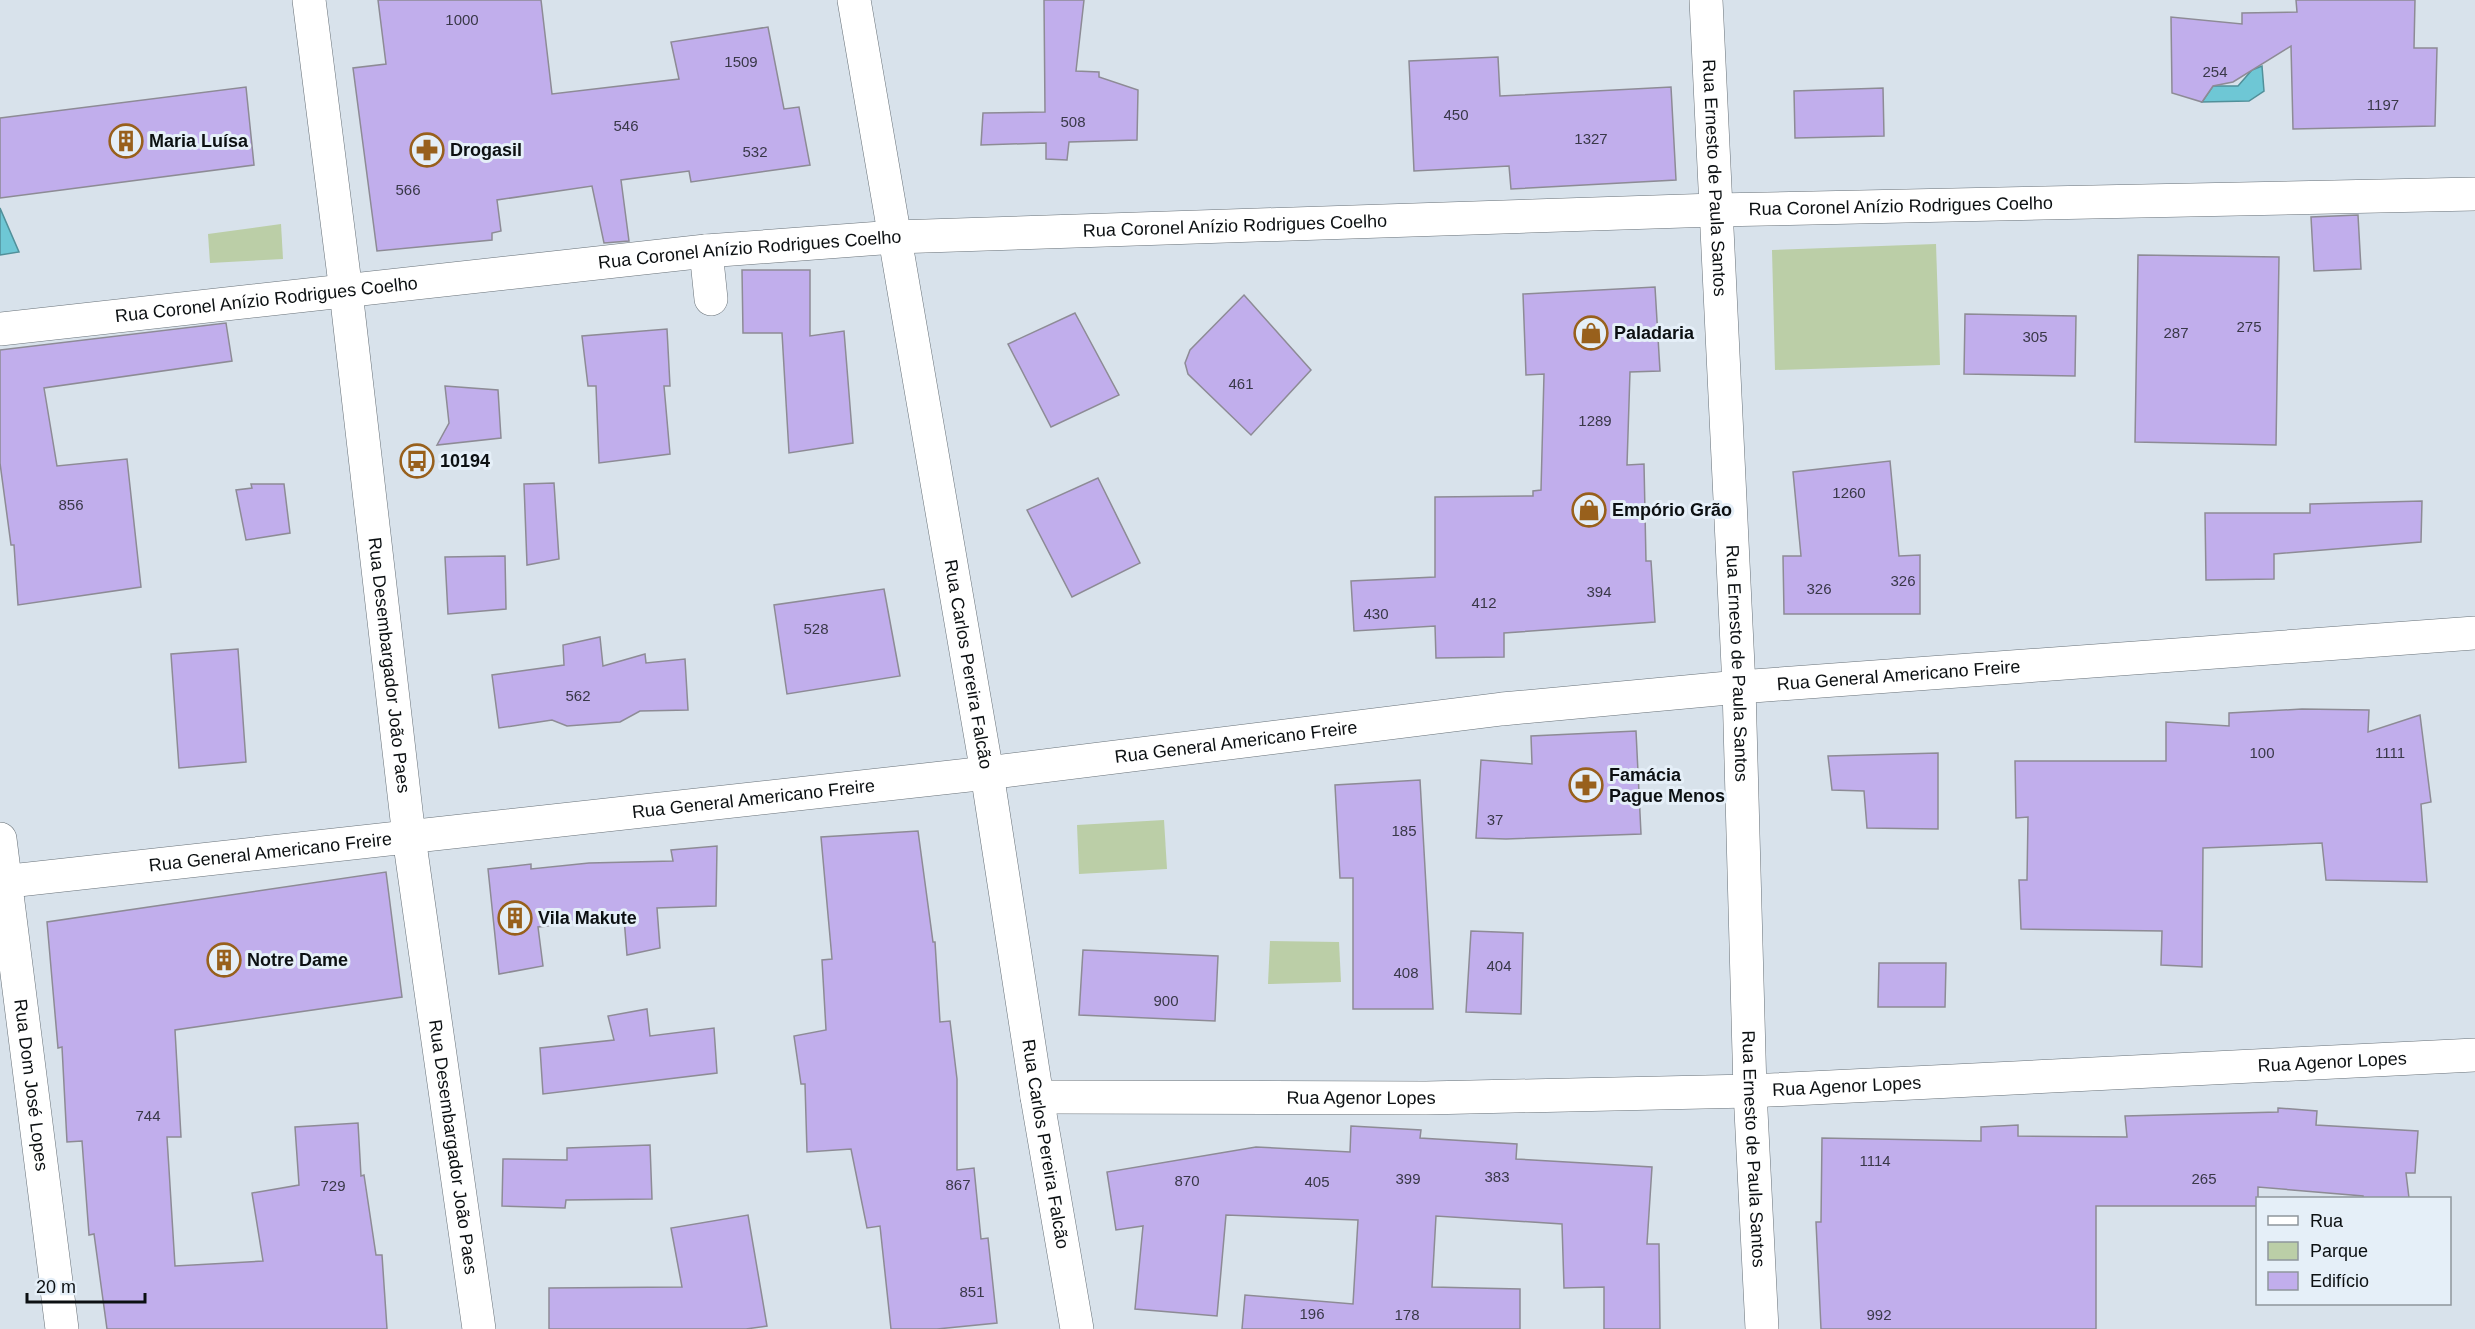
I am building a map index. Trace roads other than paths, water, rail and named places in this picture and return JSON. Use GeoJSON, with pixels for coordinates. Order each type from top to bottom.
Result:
{"type":"FeatureCollection","features":[{"type":"Feature","properties":{"kind":"street","name":"Rua Desembargador João Paes"},"geometry":{"type":"LineString","coordinates":[[309,0],[346,292],[409,837],[479,1329]]}},
{"type":"Feature","properties":{"kind":"street","name":"Rua Carlos Pereira Falcão"},"geometry":{"type":"LineString","coordinates":[[854,0],[987,773],[1037,1097],[1077,1329]]}},
{"type":"Feature","properties":{"kind":"street","name":"Rua Ernesto de Paula Santos"},"geometry":{"type":"LineString","coordinates":[[1706,0],[1739,687],[1750,1092],[1762,1329]]}},
{"type":"Feature","properties":{"kind":"street","name":"Rua Coronel Anízio Rodrigues Coelho"},"geometry":{"type":"LineString","coordinates":[[0,329],[706,251],[895,237],[1715,210],[2475,194]]}},
{"type":"Feature","properties":{"kind":"street"},"geometry":{"type":"LineString","coordinates":[[706,251],[711,299]]}},
{"type":"Feature","properties":{"kind":"street","name":"Rua General Americano Freire"},"geometry":{"type":"LineString","coordinates":[[3,882],[987,773],[1502,709],[1739,687],[2475,633]]}},
{"type":"Feature","properties":{"kind":"street","name":"Rua Dom José Lopes"},"geometry":{"type":"LineString","coordinates":[[0,839],[3,882],[62,1329]]}},
{"type":"Feature","properties":{"kind":"street","name":"Rua Agenor Lopes"},"geometry":{"type":"LineString","coordinates":[[1037,1097],[1426,1098],[1750,1092],[2475,1055]]}},
{"type":"Feature","properties":{"kind":"water"},"geometry":{"type":"Polygon","coordinates":[[[2262,66],[2264,91],[2249,101],[2202,102],[2213,86],[2238,86],[2252,70],[2262,66]]]}},
{"type":"Feature","properties":{"kind":"water"},"geometry":{"type":"Polygon","coordinates":[[[0,208],[19,252],[0,255],[0,208]]]}},
{"type":"Feature","properties":{"kind":"place","name":"Maria Luísa"},"geometry":{"type":"Point","coordinates":[126,141]}},
{"type":"Feature","properties":{"kind":"place","name":"Drogasil"},"geometry":{"type":"Point","coordinates":[427,150]}},
{"type":"Feature","properties":{"kind":"place","name":"Paladaria"},"geometry":{"type":"Point","coordinates":[1591,333]}},
{"type":"Feature","properties":{"kind":"place","name":"10194"},"geometry":{"type":"Point","coordinates":[417,461]}},
{"type":"Feature","properties":{"kind":"place","name":"Empório Grão"},"geometry":{"type":"Point","coordinates":[1589,510]}},
{"type":"Feature","properties":{"kind":"place","name":"Famácia Pague Menos"},"geometry":{"type":"Point","coordinates":[1586,785]}},
{"type":"Feature","properties":{"kind":"place","name":"Vila Makute"},"geometry":{"type":"Point","coordinates":[515,918]}},
{"type":"Feature","properties":{"kind":"place","name":"Notre Dame"},"geometry":{"type":"Point","coordinates":[224,960]}}]}
